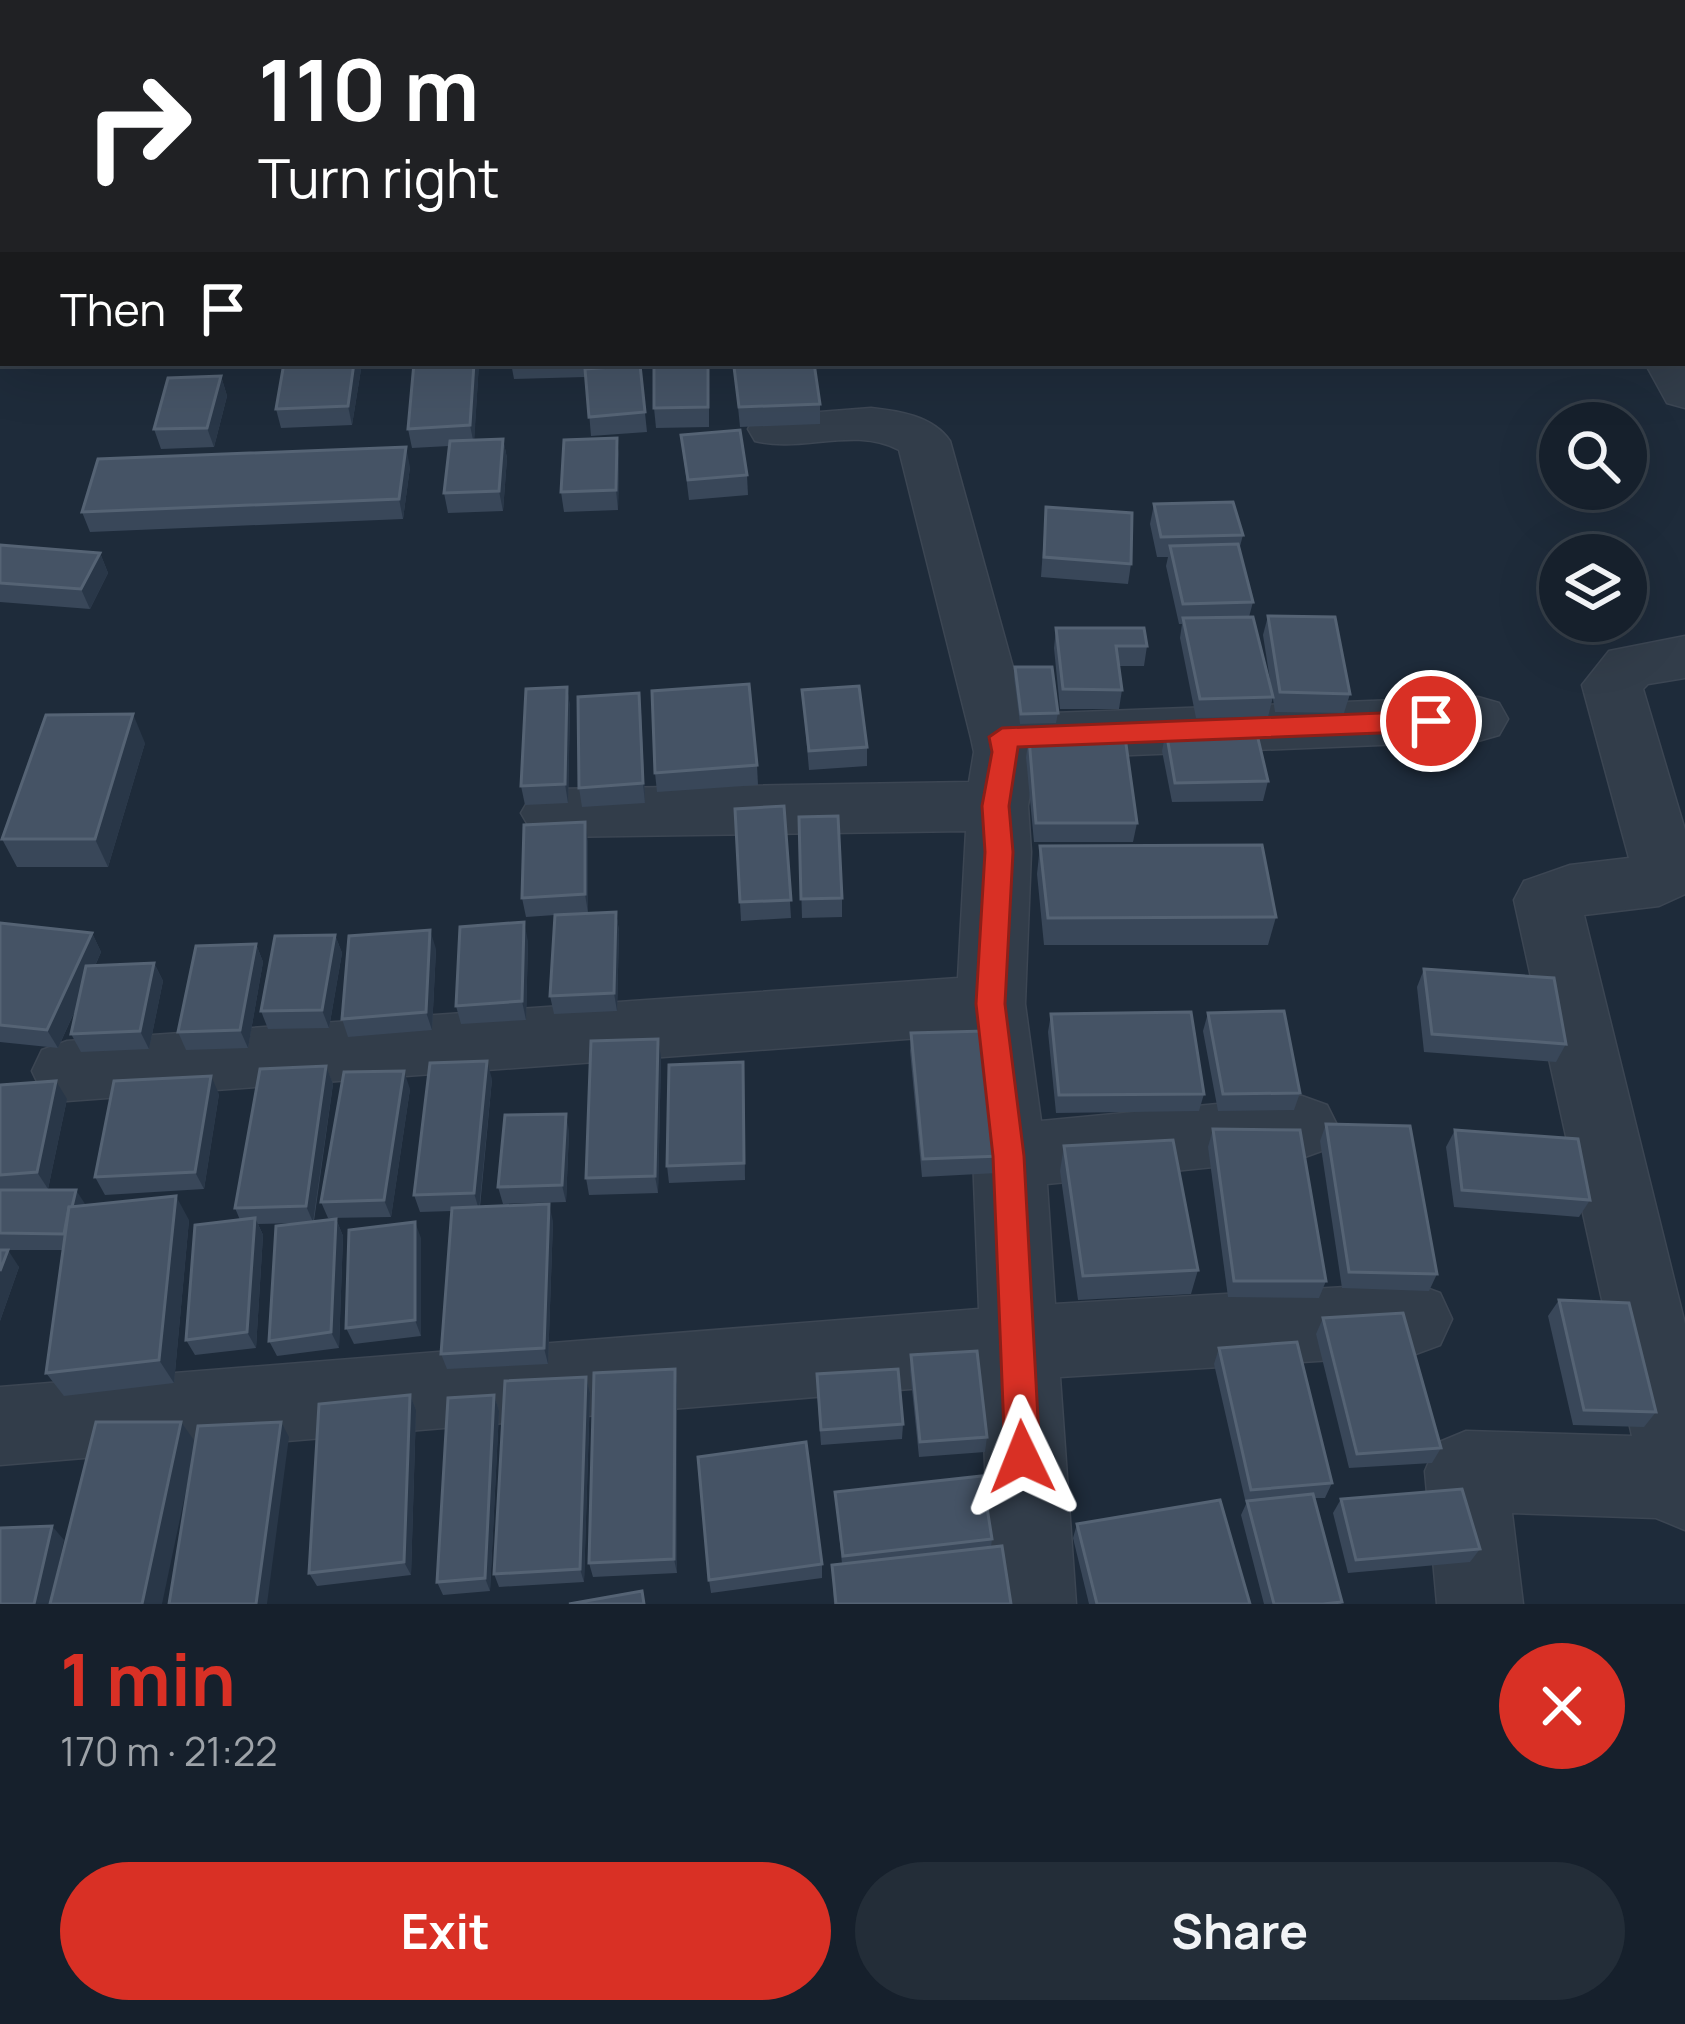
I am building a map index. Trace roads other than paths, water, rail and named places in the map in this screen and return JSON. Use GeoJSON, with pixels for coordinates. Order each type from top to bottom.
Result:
{"type":"FeatureCollection","features":[{"type":"Feature","properties":{"kind":"street"},"geometry":{"type":"LineString","coordinates":[[774,429],[887,425],[923,441],[1002,737],[1005,752],[996,806],[999,852],[991,1004],[1009,1156],[1033,1604]]}},
{"type":"Feature","properties":{"kind":"street"},"geometry":{"type":"LineString","coordinates":[[1480,1604],[1466,1471],[1684,1484],[1547,900],[1570,891],[1659,880],[1664,872],[1612,685],[1630,666],[1685,657]]}},
{"type":"Feature","properties":{"kind":"street"},"geometry":{"type":"LineString","coordinates":[[1002,737],[1478,719]]}},
{"type":"Feature","properties":{"kind":"street"},"geometry":{"type":"LineString","coordinates":[[553,813],[996,806]]}},
{"type":"Feature","properties":{"kind":"street"},"geometry":{"type":"LineString","coordinates":[[67,1071],[991,1004]]}},
{"type":"Feature","properties":{"kind":"street"},"geometry":{"type":"LineString","coordinates":[[1009,1156],[1302,1127]]}},
{"type":"Feature","properties":{"kind":"street"},"geometry":{"type":"LineString","coordinates":[[0,1426],[1018,1343],[1413,1319]]}}]}
